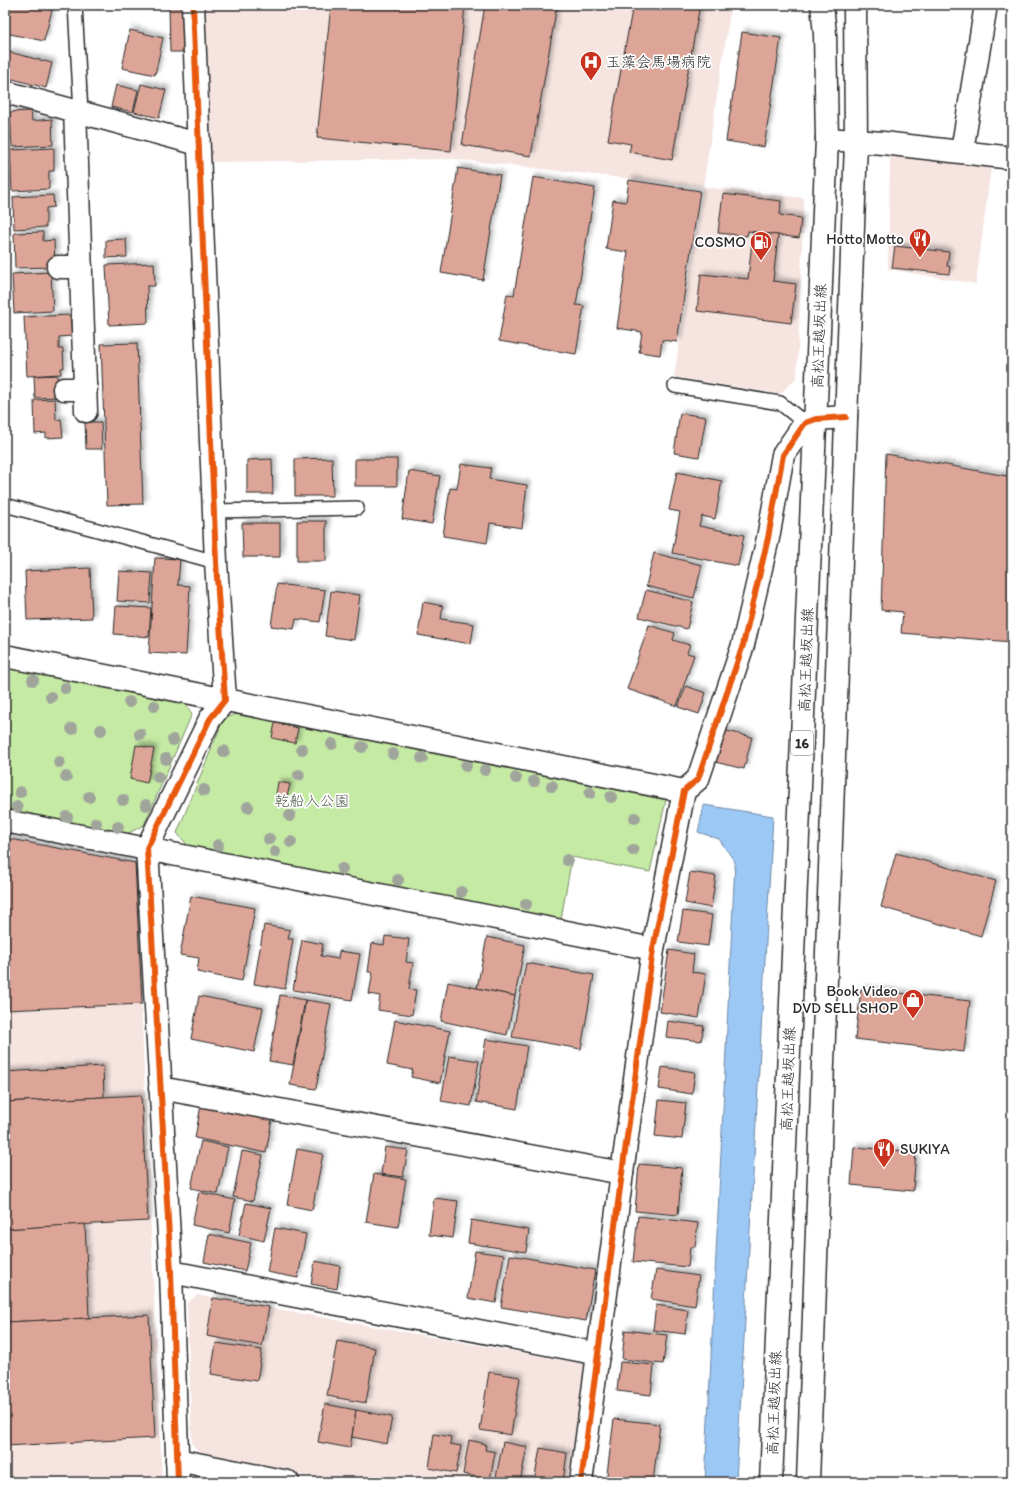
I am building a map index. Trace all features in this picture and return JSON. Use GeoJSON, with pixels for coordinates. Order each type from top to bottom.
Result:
{"type":"FeatureCollection","features":[{"type":"Feature","properties":{"kind":"street"},"geometry":{"type":"LineString","coordinates":[[178,1482],[171,1272],[146,848],[210,719],[225,700],[216,562],[193,5]]}},
{"type":"Feature","properties":{"kind":"street","name":"高松王越坂出線"},"geometry":{"type":"LineString","coordinates":[[771,1482],[810,421],[827,139],[825,34],[822,5]]}},
{"type":"Feature","properties":{"kind":"street","name":"高松王越坂出線"},"geometry":{"type":"LineString","coordinates":[[808,1482],[856,142],[855,5]]}},
{"type":"Feature","properties":{"kind":"street"},"geometry":{"type":"LineString","coordinates":[[962,151],[986,5]]}},
{"type":"Feature","properties":{"kind":"street"},"geometry":{"type":"LineString","coordinates":[[5,92],[198,144]]}},
{"type":"Feature","properties":{"kind":"street"},"geometry":{"type":"LineString","coordinates":[[78,111],[86,411]]}},
{"type":"Feature","properties":{"kind":"street"},"geometry":{"type":"LineString","coordinates":[[827,139],[962,151],[1012,158]]}},
{"type":"Feature","properties":{"kind":"street"},"geometry":{"type":"LineString","coordinates":[[58,268],[81,267]]}},
{"type":"Feature","properties":{"kind":"street"},"geometry":{"type":"LineString","coordinates":[[64,389],[86,389]]}},
{"type":"Feature","properties":{"kind":"street"},"geometry":{"type":"LineString","coordinates":[[581,1482],[653,949],[684,791],[698,778],[743,645],[768,538],[783,455],[810,421],[846,417]]}},
{"type":"Feature","properties":{"kind":"street"},"geometry":{"type":"LineString","coordinates":[[5,656],[684,791]]}},
{"type":"Feature","properties":{"kind":"street"},"geometry":{"type":"LineString","coordinates":[[5,821],[653,949]]}},
{"type":"Feature","properties":{"kind":"street"},"geometry":{"type":"LineString","coordinates":[[160,1088],[622,1173]]}},
{"type":"Feature","properties":{"kind":"street"},"geometry":{"type":"LineString","coordinates":[[171,1272],[599,1354]]}},
{"type":"Feature","properties":{"kind":"street"},"geometry":{"type":"LineString","coordinates":[[178,1460],[288,1482]]}},
{"type":"Feature","properties":{"kind":"lane"},"geometry":{"type":"LineString","coordinates":[[75,5],[78,111]]}},
{"type":"Feature","properties":{"kind":"lane"},"geometry":{"type":"LineString","coordinates":[[675,386],[780,403],[810,421]]}},
{"type":"Feature","properties":{"kind":"lane"},"geometry":{"type":"LineString","coordinates":[[5,505],[216,562]]}},
{"type":"Feature","properties":{"kind":"lane"},"geometry":{"type":"LineString","coordinates":[[214,511],[357,508]]}},
{"type":"Feature","properties":{"kind":"shaded area"},"geometry":{"type":"Polygon","coordinates":[[[202,5],[731,5],[703,187],[454,159],[209,162],[202,5]]]}},
{"type":"Feature","properties":{"kind":"shaded area"},"geometry":{"type":"Polygon","coordinates":[[[890,157],[904,157],[991,166],[976,284],[888,269],[890,157]]]}},
{"type":"Feature","properties":{"kind":"shaded area"},"geometry":{"type":"Polygon","coordinates":[[[703,187],[804,198],[797,377],[780,394],[674,377],[703,187]]]}},
{"type":"Feature","properties":{"kind":"shaded area"},"geometry":{"type":"Polygon","coordinates":[[[5,838],[135,863],[162,1482],[5,1482],[5,838]]]}},
{"type":"Feature","properties":{"kind":"shaded area"},"geometry":{"type":"Polygon","coordinates":[[[197,1295],[584,1364],[569,1482],[336,1482],[203,1456],[192,1444],[187,1303],[197,1295]]]}},
{"type":"Feature","properties":{"kind":"green space"},"geometry":{"type":"Polygon","coordinates":[[[5,667],[184,701],[192,714],[144,825],[125,835],[5,810],[7,778],[5,777],[5,667]]]}},
{"type":"Feature","properties":{"kind":"green space","name":"乾船入公園"},"geometry":{"type":"Polygon","coordinates":[[[237,714],[666,800],[650,872],[572,857],[561,919],[190,848],[177,833],[224,718],[237,714]]]}},
{"type":"Feature","properties":{"kind":"water"},"geometry":{"type":"Polygon","coordinates":[[[704,805],[773,816],[736,1482],[705,1482],[735,862],[719,839],[698,832],[704,805]]]}},
{"type":"Feature","properties":{"kind":"building"},"geometry":{"type":"Polygon","coordinates":[[[7,5],[31,5],[52,10],[44,41],[5,33],[5,16],[7,5]]]}},
{"type":"Feature","properties":{"kind":"building"},"geometry":{"type":"Polygon","coordinates":[[[169,5],[185,5],[187,52],[170,52],[169,5]]]}},
{"type":"Feature","properties":{"kind":"building"},"geometry":{"type":"Polygon","coordinates":[[[331,5],[465,5],[451,151],[317,138],[331,5]]]}},
{"type":"Feature","properties":{"kind":"building"},"geometry":{"type":"Polygon","coordinates":[[[485,5],[557,5],[531,156],[462,145],[485,5]]]}},
{"type":"Feature","properties":{"kind":"building"},"geometry":{"type":"Polygon","coordinates":[[[633,5],[700,5],[672,160],[629,152],[631,144],[608,140],[633,5]]]}},
{"type":"Feature","properties":{"kind":"building"},"geometry":{"type":"Polygon","coordinates":[[[130,30],[163,38],[155,75],[122,68],[130,30]]]}},
{"type":"Feature","properties":{"kind":"building"},"geometry":{"type":"Polygon","coordinates":[[[742,32],[781,38],[764,147],[726,141],[742,32]]]}},
{"type":"Feature","properties":{"kind":"building"},"geometry":{"type":"Polygon","coordinates":[[[9,52],[52,63],[46,88],[5,77],[5,66],[9,52]]]}},
{"type":"Feature","properties":{"kind":"building"},"geometry":{"type":"Polygon","coordinates":[[[141,84],[166,90],[159,118],[134,112],[141,84]]]}},
{"type":"Feature","properties":{"kind":"building"},"geometry":{"type":"Polygon","coordinates":[[[116,85],[138,90],[133,112],[111,107],[116,85]]]}},
{"type":"Feature","properties":{"kind":"building"},"geometry":{"type":"Polygon","coordinates":[[[31,111],[32,121],[52,119],[53,145],[12,147],[10,112],[31,111]]]}},
{"type":"Feature","properties":{"kind":"building"},"geometry":{"type":"Polygon","coordinates":[[[54,148],[54,171],[49,171],[49,189],[12,191],[10,150],[54,148]]]}},
{"type":"Feature","properties":{"kind":"building"},"geometry":{"type":"Polygon","coordinates":[[[458,168],[500,175],[483,280],[441,273],[458,168]]]}},
{"type":"Feature","properties":{"kind":"building"},"geometry":{"type":"Polygon","coordinates":[[[533,177],[595,188],[576,305],[584,306],[576,354],[499,341],[507,294],[514,295],[533,177]]]}},
{"type":"Feature","properties":{"kind":"building"},"geometry":{"type":"Polygon","coordinates":[[[629,180],[700,191],[677,342],[662,340],[660,355],[639,352],[642,332],[617,328],[628,252],[606,249],[613,200],[626,202],[629,180]]]}},
{"type":"Feature","properties":{"kind":"building"},"geometry":{"type":"Polygon","coordinates":[[[723,194],[781,201],[780,215],[801,218],[799,238],[748,231],[747,236],[718,233],[723,194]]]}},
{"type":"Feature","properties":{"kind":"building"},"geometry":{"type":"Polygon","coordinates":[[[53,195],[54,207],[46,208],[46,227],[14,229],[13,197],[53,195]]]}},
{"type":"Feature","properties":{"kind":"building"},"geometry":{"type":"Polygon","coordinates":[[[43,232],[43,241],[54,240],[55,267],[15,268],[14,233],[43,232]]]}},
{"type":"Feature","properties":{"kind":"building"},"geometry":{"type":"Polygon","coordinates":[[[753,232],[778,235],[773,281],[796,284],[791,323],[697,311],[701,274],[748,279],[753,232]]]}},
{"type":"Feature","properties":{"kind":"building"},"geometry":{"type":"Polygon","coordinates":[[[126,239],[127,257],[106,258],[106,240],[126,239]]]}},
{"type":"Feature","properties":{"kind":"building","name":"Hotto Motto"},"geometry":{"type":"Polygon","coordinates":[[[895,246],[949,252],[947,266],[950,267],[949,274],[892,268],[895,246]]]}},
{"type":"Feature","properties":{"kind":"building"},"geometry":{"type":"Polygon","coordinates":[[[154,263],[155,286],[147,286],[148,323],[109,325],[106,265],[154,263]]]}},
{"type":"Feature","properties":{"kind":"building"},"geometry":{"type":"Polygon","coordinates":[[[51,272],[53,311],[14,313],[12,274],[51,272]]]}},
{"type":"Feature","properties":{"kind":"building"},"geometry":{"type":"Polygon","coordinates":[[[70,315],[72,336],[59,337],[59,349],[63,349],[64,368],[61,368],[61,374],[27,376],[24,317],[70,315]]]}},
{"type":"Feature","properties":{"kind":"building"},"geometry":{"type":"Polygon","coordinates":[[[137,343],[143,504],[107,505],[101,344],[137,343]]]}},
{"type":"Feature","properties":{"kind":"building"},"geometry":{"type":"Polygon","coordinates":[[[57,375],[58,397],[35,398],[34,376],[57,375]]]}},
{"type":"Feature","properties":{"kind":"building"},"geometry":{"type":"Polygon","coordinates":[[[55,399],[56,420],[61,419],[63,437],[46,438],[46,433],[35,434],[34,400],[55,399]]]}},
{"type":"Feature","properties":{"kind":"building"},"geometry":{"type":"Polygon","coordinates":[[[680,413],[706,417],[699,457],[674,453],[680,413]]]}},
{"type":"Feature","properties":{"kind":"building"},"geometry":{"type":"Polygon","coordinates":[[[85,422],[101,422],[102,449],[86,449],[85,422]]]}},
{"type":"Feature","properties":{"kind":"building"},"geometry":{"type":"Polygon","coordinates":[[[886,454],[1012,477],[1012,642],[901,633],[903,612],[881,610],[886,454]]]}},
{"type":"Feature","properties":{"kind":"building"},"geometry":{"type":"Polygon","coordinates":[[[332,458],[333,496],[295,496],[295,459],[332,458]]]}},
{"type":"Feature","properties":{"kind":"building"},"geometry":{"type":"Polygon","coordinates":[[[272,459],[273,494],[247,494],[247,460],[272,459]]]}},
{"type":"Feature","properties":{"kind":"building"},"geometry":{"type":"Polygon","coordinates":[[[355,459],[397,459],[397,486],[355,486],[355,459]]]}},
{"type":"Feature","properties":{"kind":"building"},"geometry":{"type":"Polygon","coordinates":[[[461,464],[491,468],[489,479],[527,485],[522,528],[490,523],[487,543],[443,536],[450,488],[457,489],[461,464]]]}},
{"type":"Feature","properties":{"kind":"building"},"geometry":{"type":"Polygon","coordinates":[[[409,471],[440,476],[432,524],[402,519],[409,471]]]}},
{"type":"Feature","properties":{"kind":"building"},"geometry":{"type":"Polygon","coordinates":[[[677,472],[722,481],[715,519],[702,516],[699,526],[744,535],[738,566],[672,553],[680,512],[669,510],[677,472]]]}},
{"type":"Feature","properties":{"kind":"building"},"geometry":{"type":"Polygon","coordinates":[[[297,521],[326,521],[326,561],[297,561],[297,521]]]}},
{"type":"Feature","properties":{"kind":"building"},"geometry":{"type":"Polygon","coordinates":[[[242,523],[280,523],[280,557],[243,557],[242,523]]]}},
{"type":"Feature","properties":{"kind":"building"},"geometry":{"type":"Polygon","coordinates":[[[654,553],[702,565],[694,598],[646,586],[654,553]]]}},
{"type":"Feature","properties":{"kind":"building"},"geometry":{"type":"Polygon","coordinates":[[[155,558],[180,559],[178,585],[190,586],[186,655],[149,653],[155,558]]]}},
{"type":"Feature","properties":{"kind":"building"},"geometry":{"type":"Polygon","coordinates":[[[90,568],[92,618],[27,620],[25,571],[90,568]]]}},
{"type":"Feature","properties":{"kind":"building"},"geometry":{"type":"Polygon","coordinates":[[[119,571],[152,573],[150,603],[117,601],[119,571]]]}},
{"type":"Feature","properties":{"kind":"building"},"geometry":{"type":"Polygon","coordinates":[[[277,584],[325,590],[320,622],[296,619],[294,629],[271,626],[277,584]]]}},
{"type":"Feature","properties":{"kind":"building"},"geometry":{"type":"Polygon","coordinates":[[[646,590],[693,602],[687,629],[639,617],[646,590]]]}},
{"type":"Feature","properties":{"kind":"building"},"geometry":{"type":"Polygon","coordinates":[[[331,591],[360,595],[354,640],[325,636],[331,591]]]}},
{"type":"Feature","properties":{"kind":"building"},"geometry":{"type":"Polygon","coordinates":[[[423,602],[443,606],[441,619],[474,624],[471,644],[418,635],[423,602]]]}},
{"type":"Feature","properties":{"kind":"building"},"geometry":{"type":"Polygon","coordinates":[[[116,606],[151,608],[149,637],[114,634],[116,606]]]}},
{"type":"Feature","properties":{"kind":"building"},"geometry":{"type":"Polygon","coordinates":[[[649,625],[675,633],[673,640],[690,645],[687,653],[694,655],[677,706],[627,689],[649,625]]]}},
{"type":"Feature","properties":{"kind":"building"},"geometry":{"type":"Polygon","coordinates":[[[686,686],[706,693],[699,714],[678,707],[686,686]]]}},
{"type":"Feature","properties":{"kind":"building"},"geometry":{"type":"Polygon","coordinates":[[[275,723],[298,728],[295,743],[272,738],[275,723]]]}},
{"type":"Feature","properties":{"kind":"building"},"geometry":{"type":"Polygon","coordinates":[[[723,730],[752,737],[744,769],[715,762],[723,730]]]}},
{"type":"Feature","properties":{"kind":"building"},"geometry":{"type":"Polygon","coordinates":[[[136,745],[154,749],[147,783],[130,779],[136,745]]]}},
{"type":"Feature","properties":{"kind":"building"},"geometry":{"type":"Polygon","coordinates":[[[278,782],[290,784],[287,797],[276,795],[278,782]]]}},
{"type":"Feature","properties":{"kind":"building"},"geometry":{"type":"Polygon","coordinates":[[[5,838],[135,863],[142,1004],[5,1010],[5,838]]]}},
{"type":"Feature","properties":{"kind":"building"},"geometry":{"type":"Polygon","coordinates":[[[896,853],[996,881],[981,936],[881,907],[896,853]]]}},
{"type":"Feature","properties":{"kind":"building"},"geometry":{"type":"Polygon","coordinates":[[[690,872],[716,876],[711,908],[685,903],[690,872]]]}},
{"type":"Feature","properties":{"kind":"building"},"geometry":{"type":"Polygon","coordinates":[[[191,896],[255,908],[242,981],[197,972],[199,958],[180,955],[191,896]]]}},
{"type":"Feature","properties":{"kind":"building"},"geometry":{"type":"Polygon","coordinates":[[[683,911],[712,915],[708,946],[678,942],[683,911]]]}},
{"type":"Feature","properties":{"kind":"building"},"geometry":{"type":"Polygon","coordinates":[[[264,925],[290,930],[288,939],[293,939],[285,989],[254,984],[264,925]]]}},
{"type":"Feature","properties":{"kind":"building"},"geometry":{"type":"Polygon","coordinates":[[[385,936],[409,939],[406,962],[413,963],[409,989],[416,990],[412,1015],[378,1010],[380,996],[369,994],[373,972],[368,972],[372,943],[384,945],[385,936]]]}},
{"type":"Feature","properties":{"kind":"building"},"geometry":{"type":"Polygon","coordinates":[[[487,937],[525,945],[515,996],[477,988],[487,937]]]}},
{"type":"Feature","properties":{"kind":"building"},"geometry":{"type":"Polygon","coordinates":[[[302,940],[323,944],[321,956],[338,959],[339,951],[360,954],[352,1000],[293,990],[302,940]]]}},
{"type":"Feature","properties":{"kind":"building"},"geometry":{"type":"Polygon","coordinates":[[[669,950],[694,954],[692,972],[706,974],[699,1018],[660,1012],[669,950]]]}},
{"type":"Feature","properties":{"kind":"building"},"geometry":{"type":"Polygon","coordinates":[[[526,963],[594,975],[581,1049],[512,1037],[526,963]]]}},
{"type":"Feature","properties":{"kind":"building"},"geometry":{"type":"Polygon","coordinates":[[[448,982],[515,996],[507,1035],[441,1021],[448,982]]]}},
{"type":"Feature","properties":{"kind":"building","name":"Book Video DVD SELL SHOP"},"geometry":{"type":"Polygon","coordinates":[[[861,989],[970,1001],[964,1052],[855,1039],[861,989]]]}},
{"type":"Feature","properties":{"kind":"building"},"geometry":{"type":"Polygon","coordinates":[[[280,995],[305,1000],[293,1065],[269,1061],[280,995]]]}},
{"type":"Feature","properties":{"kind":"building"},"geometry":{"type":"Polygon","coordinates":[[[199,996],[263,1008],[254,1052],[191,1039],[199,996]]]}},
{"type":"Feature","properties":{"kind":"building"},"geometry":{"type":"Polygon","coordinates":[[[306,1000],[331,1004],[316,1089],[290,1085],[306,1000]]]}},
{"type":"Feature","properties":{"kind":"building"},"geometry":{"type":"Polygon","coordinates":[[[395,1020],[450,1031],[440,1083],[411,1077],[413,1070],[387,1065],[395,1020]]]}},
{"type":"Feature","properties":{"kind":"building"},"geometry":{"type":"Polygon","coordinates":[[[668,1021],[704,1026],[701,1041],[666,1037],[668,1021]]]}},
{"type":"Feature","properties":{"kind":"building"},"geometry":{"type":"Polygon","coordinates":[[[486,1039],[527,1046],[517,1109],[476,1102],[486,1039]]]}},
{"type":"Feature","properties":{"kind":"building"},"geometry":{"type":"Polygon","coordinates":[[[449,1056],[479,1061],[471,1106],[441,1101],[449,1056]]]}},
{"type":"Feature","properties":{"kind":"building"},"geometry":{"type":"Polygon","coordinates":[[[103,1066],[104,1097],[5,1102],[5,1072],[103,1066]]]}},
{"type":"Feature","properties":{"kind":"building"},"geometry":{"type":"Polygon","coordinates":[[[662,1067],[695,1072],[692,1094],[659,1089],[662,1067]]]}},
{"type":"Feature","properties":{"kind":"building"},"geometry":{"type":"Polygon","coordinates":[[[141,1095],[148,1221],[5,1229],[5,1102],[141,1095]]]}},
{"type":"Feature","properties":{"kind":"building"},"geometry":{"type":"Polygon","coordinates":[[[659,1100],[686,1103],[682,1139],[655,1136],[659,1100]]]}},
{"type":"Feature","properties":{"kind":"building"},"geometry":{"type":"Polygon","coordinates":[[[201,1105],[272,1119],[266,1153],[195,1138],[201,1105]]]}},
{"type":"Feature","properties":{"kind":"building"},"geometry":{"type":"Polygon","coordinates":[[[201,1141],[228,1147],[218,1194],[191,1188],[201,1141]]]}},
{"type":"Feature","properties":{"kind":"building"},"geometry":{"type":"Polygon","coordinates":[[[385,1147],[408,1150],[403,1177],[381,1174],[385,1147]]]}},
{"type":"Feature","properties":{"kind":"building","name":"SUKIYA"},"geometry":{"type":"Polygon","coordinates":[[[854,1147],[916,1152],[913,1191],[851,1185],[854,1147]]]}},
{"type":"Feature","properties":{"kind":"building"},"geometry":{"type":"Polygon","coordinates":[[[297,1149],[323,1154],[312,1210],[287,1205],[297,1149]]]}},
{"type":"Feature","properties":{"kind":"building"},"geometry":{"type":"Polygon","coordinates":[[[242,1151],[263,1155],[253,1201],[233,1197],[242,1151]]]}},
{"type":"Feature","properties":{"kind":"building"},"geometry":{"type":"Polygon","coordinates":[[[639,1164],[682,1168],[678,1215],[635,1211],[639,1164]]]}},
{"type":"Feature","properties":{"kind":"building"},"geometry":{"type":"Polygon","coordinates":[[[374,1174],[406,1179],[398,1227],[366,1222],[374,1174]]]}},
{"type":"Feature","properties":{"kind":"building"},"geometry":{"type":"Polygon","coordinates":[[[199,1192],[235,1200],[229,1233],[192,1225],[199,1192]]]}},
{"type":"Feature","properties":{"kind":"building"},"geometry":{"type":"Polygon","coordinates":[[[434,1198],[458,1201],[453,1238],[429,1235],[434,1198]]]}},
{"type":"Feature","properties":{"kind":"building"},"geometry":{"type":"Polygon","coordinates":[[[246,1203],[271,1208],[264,1241],[239,1235],[246,1203]]]}},
{"type":"Feature","properties":{"kind":"building"},"geometry":{"type":"Polygon","coordinates":[[[638,1216],[698,1223],[695,1247],[690,1247],[688,1267],[633,1262],[638,1216]]]}},
{"type":"Feature","properties":{"kind":"building"},"geometry":{"type":"Polygon","coordinates":[[[471,1220],[529,1230],[526,1252],[468,1243],[471,1220]]]}},
{"type":"Feature","properties":{"kind":"building"},"geometry":{"type":"Polygon","coordinates":[[[85,1224],[89,1318],[5,1322],[5,1229],[85,1224]]]}},
{"type":"Feature","properties":{"kind":"building"},"geometry":{"type":"Polygon","coordinates":[[[275,1228],[306,1234],[298,1278],[267,1272],[275,1228]]]}},
{"type":"Feature","properties":{"kind":"building"},"geometry":{"type":"Polygon","coordinates":[[[209,1234],[251,1243],[245,1271],[204,1262],[209,1234]]]}},
{"type":"Feature","properties":{"kind":"building"},"geometry":{"type":"Polygon","coordinates":[[[475,1251],[504,1255],[496,1303],[468,1298],[475,1251]]]}},
{"type":"Feature","properties":{"kind":"building"},"geometry":{"type":"Polygon","coordinates":[[[510,1255],[595,1270],[586,1321],[501,1307],[510,1255]]]}},
{"type":"Feature","properties":{"kind":"building"},"geometry":{"type":"Polygon","coordinates":[[[315,1261],[340,1266],[337,1289],[311,1284],[315,1261]]]}},
{"type":"Feature","properties":{"kind":"building"},"geometry":{"type":"Polygon","coordinates":[[[656,1270],[699,1276],[695,1306],[651,1299],[656,1270]]]}},
{"type":"Feature","properties":{"kind":"building"},"geometry":{"type":"Polygon","coordinates":[[[213,1298],[269,1307],[262,1346],[207,1336],[213,1298]]]}},
{"type":"Feature","properties":{"kind":"building"},"geometry":{"type":"Polygon","coordinates":[[[656,1305],[688,1310],[685,1334],[653,1330],[656,1305]]]}},
{"type":"Feature","properties":{"kind":"building"},"geometry":{"type":"Polygon","coordinates":[[[149,1315],[155,1438],[5,1446],[5,1322],[149,1315]]]}},
{"type":"Feature","properties":{"kind":"building"},"geometry":{"type":"Polygon","coordinates":[[[625,1330],[667,1335],[663,1364],[622,1359],[625,1330]]]}},
{"type":"Feature","properties":{"kind":"building"},"geometry":{"type":"Polygon","coordinates":[[[337,1341],[375,1348],[366,1403],[327,1396],[337,1341]]]}},
{"type":"Feature","properties":{"kind":"building"},"geometry":{"type":"Polygon","coordinates":[[[216,1343],[262,1350],[257,1381],[211,1374],[216,1343]]]}},
{"type":"Feature","properties":{"kind":"building"},"geometry":{"type":"Polygon","coordinates":[[[620,1362],[654,1365],[651,1395],[617,1391],[620,1362]]]}},
{"type":"Feature","properties":{"kind":"building"},"geometry":{"type":"Polygon","coordinates":[[[489,1372],[520,1377],[511,1435],[480,1430],[489,1372]]]}},
{"type":"Feature","properties":{"kind":"building"},"geometry":{"type":"Polygon","coordinates":[[[325,1404],[356,1410],[350,1448],[318,1442],[325,1404]]]}},
{"type":"Feature","properties":{"kind":"building"},"geometry":{"type":"Polygon","coordinates":[[[356,1410],[392,1417],[387,1444],[352,1437],[356,1410]]]}},
{"type":"Feature","properties":{"kind":"building"},"geometry":{"type":"Polygon","coordinates":[[[614,1419],[660,1424],[653,1482],[606,1482],[614,1419]]]}},
{"type":"Feature","properties":{"kind":"building"},"geometry":{"type":"Polygon","coordinates":[[[434,1434],[451,1437],[450,1444],[461,1446],[456,1473],[429,1468],[434,1434]]]}},
{"type":"Feature","properties":{"kind":"building"},"geometry":{"type":"Polygon","coordinates":[[[469,1440],[486,1444],[485,1450],[495,1452],[490,1480],[463,1474],[469,1440]]]}},
{"type":"Feature","properties":{"kind":"building"},"geometry":{"type":"Polygon","coordinates":[[[503,1442],[527,1447],[520,1482],[495,1482],[503,1442]]]}},
{"type":"Feature","properties":{"kind":"building"},"geometry":{"type":"Polygon","coordinates":[[[540,1448],[567,1453],[563,1482],[534,1482],[540,1448]]]}},
{"type":"Feature","properties":{"kind":"cycle path"},"geometry":{"type":"LineString","coordinates":[[178,1482],[171,1272],[147,848],[210,719],[225,700],[216,562],[193,5]]}},
{"type":"Feature","properties":{"kind":"cycle path"},"geometry":{"type":"LineString","coordinates":[[581,1482],[653,949],[684,791],[698,779],[743,645],[768,538],[783,455],[805,423],[816,419],[846,417]]}},
{"type":"Feature","properties":{"kind":"place","name":"玉藻会馬場病院"},"geometry":{"type":"Point","coordinates":[591,82]}},
{"type":"Feature","properties":{"kind":"place","name":"Hotto Motto"},"geometry":{"type":"Point","coordinates":[920,258]}},
{"type":"Feature","properties":{"kind":"place","name":"COSMO"},"geometry":{"type":"Point","coordinates":[761,262]}},
{"type":"Feature","properties":{"kind":"place","name":"Book Video DVD SELL SHOP"},"geometry":{"type":"Point","coordinates":[913,1020]}},
{"type":"Feature","properties":{"kind":"place","name":"SUKIYA"},"geometry":{"type":"Point","coordinates":[884,1168]}}]}
